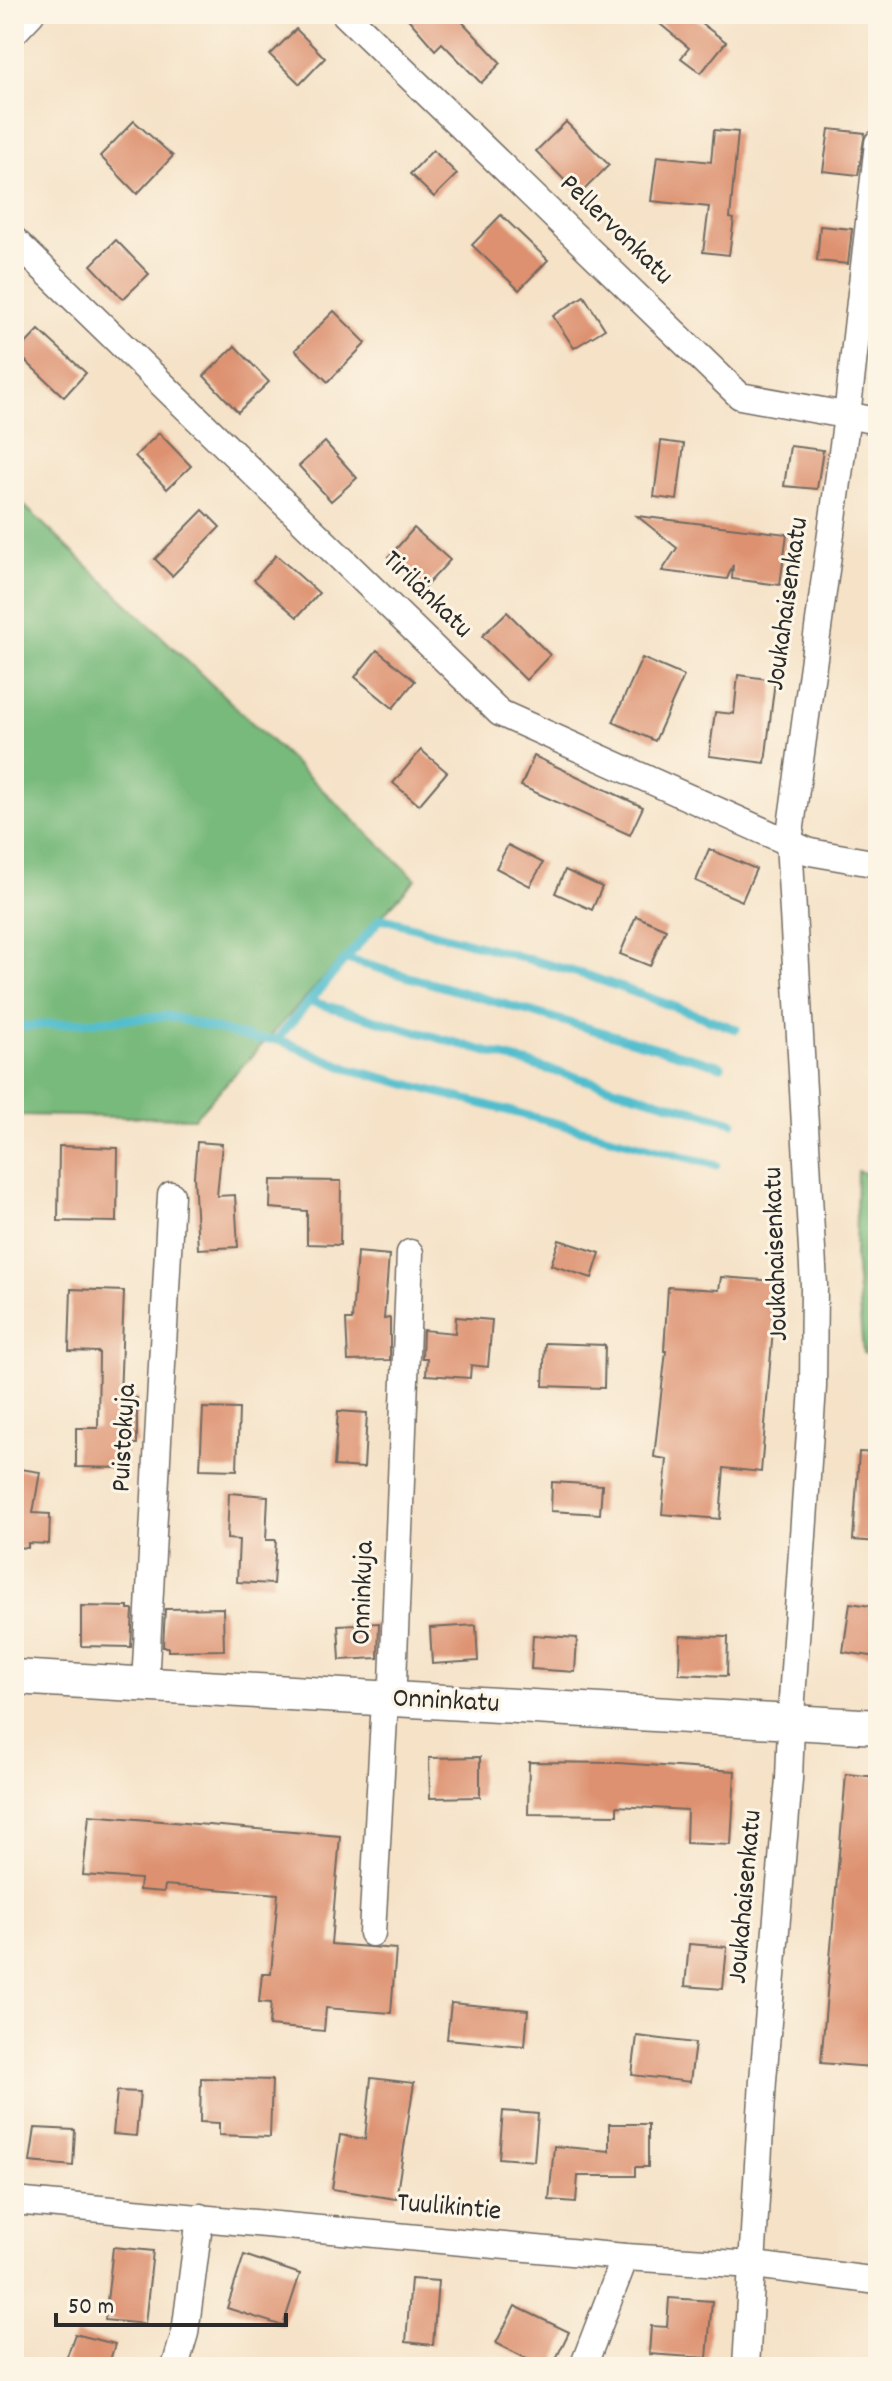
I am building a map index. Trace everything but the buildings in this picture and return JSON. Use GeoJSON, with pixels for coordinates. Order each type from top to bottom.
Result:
{"type":"FeatureCollection","features":[{"type":"Feature","properties":{"kind":"street"},"geometry":{"type":"LineString","coordinates":[[14,32],[31,14]]}},
{"type":"Feature","properties":{"kind":"street","name":"Pellervonkatu"},"geometry":{"type":"LineString","coordinates":[[345,14],[740,396],[878,421]]}},
{"type":"Feature","properties":{"kind":"street","name":"Joukahaisenkatu"},"geometry":{"type":"LineString","coordinates":[[746,2367],[763,2080],[788,1795],[813,1387],[814,1285],[789,841],[847,416],[878,143]]}},
{"type":"Feature","properties":{"kind":"street","name":"Tirilänkatu"},"geometry":{"type":"LineString","coordinates":[[14,240],[500,713],[810,852],[878,864]]}},
{"type":"Feature","properties":{"kind":"street","name":"Puistokuja"},"geometry":{"type":"LineString","coordinates":[[145,1685],[171,1195]]}},
{"type":"Feature","properties":{"kind":"street","name":"Onninkuja"},"geometry":{"type":"LineString","coordinates":[[372,1933],[385,1700],[393,1682],[410,1253]]}},
{"type":"Feature","properties":{"kind":"street","name":"Onninkatu"},"geometry":{"type":"LineString","coordinates":[[14,1677],[878,1727]]}},
{"type":"Feature","properties":{"kind":"street","name":"Tuulikintie"},"geometry":{"type":"LineString","coordinates":[[14,2201],[625,2257],[754,2265],[878,2281]]}},
{"type":"Feature","properties":{"kind":"street"},"geometry":{"type":"LineString","coordinates":[[175,2367],[185,2333],[200,2217]]}},
{"type":"Feature","properties":{"kind":"street"},"geometry":{"type":"LineString","coordinates":[[583,2367],[625,2257]]}},
{"type":"Feature","properties":{"kind":"green space"},"geometry":{"type":"Polygon","coordinates":[[[14,496],[416,879],[194,1118],[14,1115],[14,496]]]}},
{"type":"Feature","properties":{"kind":"green space"},"geometry":{"type":"Polygon","coordinates":[[[857,1171],[878,1176],[878,1357],[863,1353],[855,1256],[857,1171]]]}},
{"type":"Feature","properties":{"kind":"waterway"},"geometry":{"type":"LineString","coordinates":[[277,1039],[381,918],[589,976],[736,1029]]}},
{"type":"Feature","properties":{"kind":"waterway"},"geometry":{"type":"LineString","coordinates":[[346,959],[721,1066]]}},
{"type":"Feature","properties":{"kind":"waterway"},"geometry":{"type":"LineString","coordinates":[[309,1001],[733,1122]]}},
{"type":"Feature","properties":{"kind":"waterway"},"geometry":{"type":"LineString","coordinates":[[14,1027],[169,1016],[257,1040],[277,1039],[349,1069],[716,1165]]}}]}
